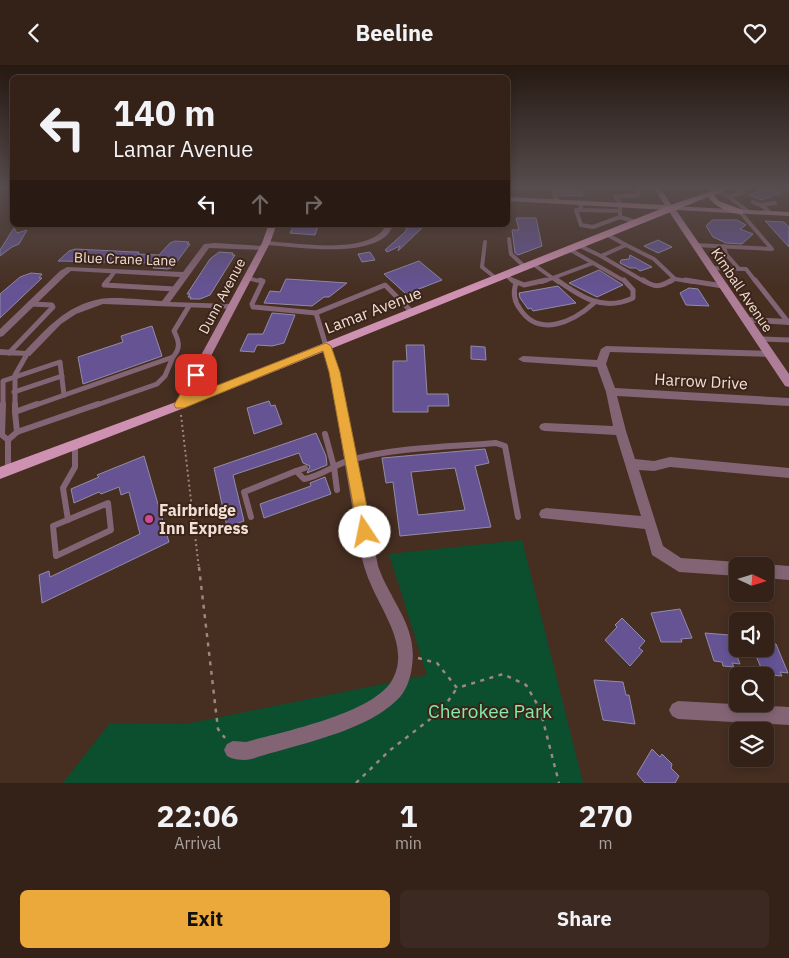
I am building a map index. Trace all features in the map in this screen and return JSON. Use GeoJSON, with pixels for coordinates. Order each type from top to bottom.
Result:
{"type":"FeatureCollection","features":[{"type":"Feature","properties":{"kind":"main road","name":"Lamar Avenue"},"geometry":{"type":"LineString","coordinates":[[4,471],[180,405],[640,221]]}},
{"type":"Feature","properties":{"kind":"main road","name":"Kimball Avenue"},"geometry":{"type":"LineString","coordinates":[[679,221],[789,383]]}},
{"type":"Feature","properties":{"kind":"main road"},"geometry":{"type":"LineString","coordinates":[[688,233],[690,221]]}},
{"type":"Feature","properties":{"kind":"main road","name":"Dunn Avenue"},"geometry":{"type":"LineString","coordinates":[[180,405],[264,245],[270,227]]}},
{"type":"Feature","properties":{"kind":"street"},"geometry":{"type":"LineString","coordinates":[[165,303],[207,246],[346,247],[364,244],[381,238],[389,227]]}},
{"type":"Feature","properties":{"kind":"street","name":"Blue Crane Lane"},"geometry":{"type":"LineString","coordinates":[[0,334],[66,271],[74,269],[185,275]]}},
{"type":"Feature","properties":{"kind":"street"},"geometry":{"type":"LineString","coordinates":[[4,353],[27,354],[58,322],[73,312],[94,303],[108,300],[232,307]]}},
{"type":"Feature","properties":{"kind":"street"},"geometry":{"type":"LineString","coordinates":[[746,320],[788,322]]}},
{"type":"Feature","properties":{"kind":"street"},"geometry":{"type":"LineString","coordinates":[[233,750],[246,751],[341,722],[376,706],[394,692],[404,670],[406,654],[403,633],[372,568],[334,372],[326,346]]}},
{"type":"Feature","properties":{"kind":"street"},"geometry":{"type":"LineString","coordinates":[[729,568],[679,565],[657,550],[620,431],[611,392],[601,364],[606,349],[769,354]]}},
{"type":"Feature","properties":{"kind":"street"},"geometry":{"type":"LineString","coordinates":[[523,359],[601,364]]}},
{"type":"Feature","properties":{"kind":"street","name":"Harrow Drive"},"geometry":{"type":"LineString","coordinates":[[611,392],[789,402]]}},
{"type":"Feature","properties":{"kind":"street"},"geometry":{"type":"LineString","coordinates":[[545,427],[620,431]]}},
{"type":"Feature","properties":{"kind":"street"},"geometry":{"type":"LineString","coordinates":[[630,464],[654,466],[670,462],[789,473]]}},
{"type":"Feature","properties":{"kind":"street"},"geometry":{"type":"LineString","coordinates":[[546,514],[650,523]]}},
{"type":"Feature","properties":{"kind":"street"},"geometry":{"type":"LineString","coordinates":[[774,572],[789,573]]}},
{"type":"Feature","properties":{"kind":"street"},"geometry":{"type":"LineString","coordinates":[[678,711],[789,715]]}},
{"type":"Feature","properties":{"kind":"lane"},"geometry":{"type":"LineString","coordinates":[[580,221],[581,225],[598,226],[611,221]]}},
{"type":"Feature","properties":{"kind":"lane"},"geometry":{"type":"LineString","coordinates":[[631,221],[636,222]]}},
{"type":"Feature","properties":{"kind":"lane"},"geometry":{"type":"LineString","coordinates":[[695,245],[772,249],[751,221]]}},
{"type":"Feature","properties":{"kind":"lane"},"geometry":{"type":"LineString","coordinates":[[606,234],[654,259],[675,279]]}},
{"type":"Feature","properties":{"kind":"lane"},"geometry":{"type":"LineString","coordinates":[[509,239],[511,254],[555,278],[594,303],[616,305],[629,301],[634,294],[628,283],[593,263],[574,247]]}},
{"type":"Feature","properties":{"kind":"lane"},"geometry":{"type":"LineString","coordinates":[[485,242],[482,267],[501,277],[524,285],[555,278],[593,263]]}},
{"type":"Feature","properties":{"kind":"lane"},"geometry":{"type":"LineString","coordinates":[[601,256],[626,245]]}},
{"type":"Feature","properties":{"kind":"lane"},"geometry":{"type":"LineString","coordinates":[[724,246],[726,253],[739,269]]}},
{"type":"Feature","properties":{"kind":"lane"},"geometry":{"type":"LineString","coordinates":[[574,247],[601,256],[652,286],[659,287],[675,279],[723,285]]}},
{"type":"Feature","properties":{"kind":"lane"},"geometry":{"type":"LineString","coordinates":[[711,268],[746,269],[788,322]]}},
{"type":"Feature","properties":{"kind":"lane"},"geometry":{"type":"LineString","coordinates":[[115,271],[104,285],[175,289]]}},
{"type":"Feature","properties":{"kind":"lane"},"geometry":{"type":"LineString","coordinates":[[247,278],[263,281],[252,304],[253,307],[316,313],[385,285],[413,313]]}},
{"type":"Feature","properties":{"kind":"lane"},"geometry":{"type":"LineString","coordinates":[[516,283],[513,291],[519,310],[530,321],[538,324],[571,321],[594,303]]}},
{"type":"Feature","properties":{"kind":"lane"},"geometry":{"type":"LineString","coordinates":[[4,353],[53,307],[52,305],[30,304]]}},
{"type":"Feature","properties":{"kind":"lane"},"geometry":{"type":"LineString","coordinates":[[4,471],[8,439],[17,432],[157,384],[165,376],[173,357],[179,351],[180,345],[174,331],[189,306]]}},
{"type":"Feature","properties":{"kind":"lane"},"geometry":{"type":"LineString","coordinates":[[316,313],[326,346]]}},
{"type":"Feature","properties":{"kind":"lane"},"geometry":{"type":"LineString","coordinates":[[759,339],[789,340]]}},
{"type":"Feature","properties":{"kind":"lane"},"geometry":{"type":"LineString","coordinates":[[17,432],[13,377],[17,367],[27,354]]}},
{"type":"Feature","properties":{"kind":"lane"},"geometry":{"type":"LineString","coordinates":[[15,412],[173,357]]}},
{"type":"Feature","properties":{"kind":"lane"},"geometry":{"type":"LineString","coordinates":[[8,439],[2,435],[3,381],[60,363],[64,395]]}},
{"type":"Feature","properties":{"kind":"lane"},"geometry":{"type":"LineString","coordinates":[[14,391],[62,377]]}},
{"type":"Feature","properties":{"kind":"lane"},"geometry":{"type":"LineString","coordinates":[[325,434],[329,458],[334,467],[337,490]]}},
{"type":"Feature","properties":{"kind":"lane"},"geometry":{"type":"LineString","coordinates":[[296,471],[304,479],[312,478],[351,460],[382,453],[501,444],[505,446],[518,517]]}},
{"type":"Feature","properties":{"kind":"lane"},"geometry":{"type":"LineString","coordinates":[[68,520],[63,487],[75,467],[75,445]]}},
{"type":"Feature","properties":{"kind":"lane"},"geometry":{"type":"LineString","coordinates":[[251,517],[244,492],[305,468]]}},
{"type":"Feature","properties":{"kind":"lane"},"geometry":{"type":"LineString","coordinates":[[108,503],[111,530],[56,556],[53,526],[68,520],[108,503]]}},
{"type":"Feature","properties":{"kind":"path"},"geometry":{"type":"LineString","coordinates":[[180,405],[218,729],[233,750]]}},
{"type":"Feature","properties":{"kind":"path"},"geometry":{"type":"LineString","coordinates":[[406,654],[437,663],[457,688]]}},
{"type":"Feature","properties":{"kind":"path"},"geometry":{"type":"LineString","coordinates":[[356,783],[389,751],[442,710],[457,688],[502,674],[526,685],[540,709],[559,783]]}},
{"type":"Feature","properties":{"kind":"green space","name":"Cherokee Park"},"geometry":{"type":"Polygon","coordinates":[[[522,540],[583,783],[63,783],[110,723],[186,724],[427,675],[389,554],[522,540]]]}},
{"type":"Feature","properties":{"kind":"building"},"geometry":{"type":"Polygon","coordinates":[[[517,221],[537,221],[542,246],[518,255],[515,253],[512,230],[519,230],[517,221]]]}},
{"type":"Feature","properties":{"kind":"building"},"geometry":{"type":"Polygon","coordinates":[[[711,221],[738,221],[746,225],[740,229],[753,234],[742,244],[726,243],[713,237],[706,226],[711,221]]]}},
{"type":"Feature","properties":{"kind":"building"},"geometry":{"type":"Polygon","coordinates":[[[765,221],[784,222],[789,227],[789,247],[765,221]]]}},
{"type":"Feature","properties":{"kind":"building"},"geometry":{"type":"Polygon","coordinates":[[[293,227],[318,227],[315,235],[290,233],[293,227]]]}},
{"type":"Feature","properties":{"kind":"building"},"geometry":{"type":"Polygon","coordinates":[[[423,227],[398,251],[400,246],[387,252],[385,250],[407,228],[423,227]]]}},
{"type":"Feature","properties":{"kind":"building"},"geometry":{"type":"Polygon","coordinates":[[[14,228],[17,233],[27,230],[19,244],[0,256],[0,250],[14,228]]]}},
{"type":"Feature","properties":{"kind":"building"},"geometry":{"type":"Polygon","coordinates":[[[658,240],[672,247],[658,253],[644,246],[658,240]]]}},
{"type":"Feature","properties":{"kind":"building"},"geometry":{"type":"Polygon","coordinates":[[[175,241],[189,242],[187,244],[190,244],[173,267],[168,269],[153,268],[155,266],[152,265],[153,263],[58,261],[69,251],[75,249],[139,252],[138,254],[159,255],[170,243],[175,241]]]}},
{"type":"Feature","properties":{"kind":"building"},"geometry":{"type":"Polygon","coordinates":[[[219,252],[233,253],[232,255],[235,255],[210,295],[200,299],[190,299],[191,297],[188,297],[190,294],[187,294],[210,259],[219,252]]]}},
{"type":"Feature","properties":{"kind":"building"},"geometry":{"type":"Polygon","coordinates":[[[370,252],[375,260],[362,262],[358,254],[370,252]]]}},
{"type":"Feature","properties":{"kind":"building"},"geometry":{"type":"Polygon","coordinates":[[[630,255],[652,267],[640,271],[620,263],[621,260],[629,259],[630,255]]]}},
{"type":"Feature","properties":{"kind":"building"},"geometry":{"type":"Polygon","coordinates":[[[419,261],[442,280],[406,294],[384,274],[419,261]]]}},
{"type":"Feature","properties":{"kind":"building"},"geometry":{"type":"Polygon","coordinates":[[[599,270],[623,285],[597,297],[569,283],[599,270]]]}},
{"type":"Feature","properties":{"kind":"building"},"geometry":{"type":"Polygon","coordinates":[[[31,273],[42,274],[39,278],[42,278],[0,318],[0,294],[20,277],[31,273]]]}},
{"type":"Feature","properties":{"kind":"building"},"geometry":{"type":"Polygon","coordinates":[[[286,279],[347,283],[329,297],[324,297],[312,306],[264,303],[270,291],[280,292],[286,279]]]}},
{"type":"Feature","properties":{"kind":"building"},"geometry":{"type":"Polygon","coordinates":[[[558,286],[576,303],[533,311],[531,308],[528,309],[520,298],[519,293],[558,286]]]}},
{"type":"Feature","properties":{"kind":"building"},"geometry":{"type":"Polygon","coordinates":[[[689,288],[698,289],[709,306],[686,305],[680,293],[689,288]]]}},
{"type":"Feature","properties":{"kind":"building"},"geometry":{"type":"Polygon","coordinates":[[[272,313],[295,315],[284,343],[272,346],[257,345],[254,352],[240,351],[248,334],[263,334],[272,313]]]}},
{"type":"Feature","properties":{"kind":"building"},"geometry":{"type":"Polygon","coordinates":[[[152,326],[162,356],[83,384],[78,357],[123,342],[121,336],[152,326]]]}},
{"type":"Feature","properties":{"kind":"building"},"geometry":{"type":"Polygon","coordinates":[[[406,345],[424,345],[427,394],[448,394],[449,406],[428,406],[428,412],[393,412],[393,361],[407,361],[406,345]]]}},
{"type":"Feature","properties":{"kind":"building"},"geometry":{"type":"Polygon","coordinates":[[[471,346],[485,347],[486,360],[471,359],[471,346]]]}},
{"type":"Feature","properties":{"kind":"building"},"geometry":{"type":"Polygon","coordinates":[[[269,401],[271,406],[275,405],[282,424],[254,434],[247,408],[269,401]]]}},
{"type":"Feature","properties":{"kind":"building"},"geometry":{"type":"Polygon","coordinates":[[[316,433],[326,456],[327,465],[307,473],[310,466],[303,463],[299,453],[233,475],[244,521],[227,527],[214,468],[316,433]]]}},
{"type":"Feature","properties":{"kind":"building"},"geometry":{"type":"Polygon","coordinates":[[[485,449],[489,463],[475,466],[491,527],[400,536],[393,482],[386,483],[382,458],[485,449]],[[455,468],[411,472],[418,515],[465,510],[455,468]]]}},
{"type":"Feature","properties":{"kind":"building","name":"Fairbridge Inn Express"},"geometry":{"type":"Polygon","coordinates":[[[144,456],[169,542],[42,603],[39,575],[49,571],[50,577],[140,534],[129,492],[121,495],[119,487],[101,494],[99,492],[74,503],[71,489],[99,477],[97,475],[144,456]]]}},
{"type":"Feature","properties":{"kind":"building"},"geometry":{"type":"Polygon","coordinates":[[[325,477],[331,494],[264,518],[260,504],[311,486],[310,483],[325,477]]]}},
{"type":"Feature","properties":{"kind":"building"},"geometry":{"type":"Polygon","coordinates":[[[680,609],[692,638],[681,639],[682,642],[661,642],[651,613],[680,609]]]}},
{"type":"Feature","properties":{"kind":"building"},"geometry":{"type":"Polygon","coordinates":[[[622,618],[645,641],[639,648],[643,651],[630,666],[605,640],[617,627],[615,625],[622,618]]]}},
{"type":"Feature","properties":{"kind":"building"},"geometry":{"type":"Polygon","coordinates":[[[705,633],[729,635],[729,657],[737,657],[740,664],[732,663],[734,667],[723,666],[722,662],[714,661],[705,633]]]}},
{"type":"Feature","properties":{"kind":"building"},"geometry":{"type":"Polygon","coordinates":[[[774,644],[776,644],[788,673],[780,672],[782,676],[774,675],[774,667],[761,667],[756,657],[774,657],[774,644]]]}},
{"type":"Feature","properties":{"kind":"building"},"geometry":{"type":"Polygon","coordinates":[[[594,680],[623,682],[626,695],[629,695],[635,724],[603,720],[594,680]]]}},
{"type":"Feature","properties":{"kind":"building"},"geometry":{"type":"Polygon","coordinates":[[[652,749],[660,757],[662,754],[672,764],[671,768],[679,776],[675,783],[645,783],[637,774],[652,749]]]}},
{"type":"Feature","properties":{"kind":"place","name":"Fairbridge Inn Express"},"geometry":{"type":"Point","coordinates":[149,519]}},
{"type":"Feature","properties":{"kind":"route"},"geometry":{"type":"LineString","coordinates":[[196,375],[180,405],[326,346],[334,372],[365,532]]}}]}
